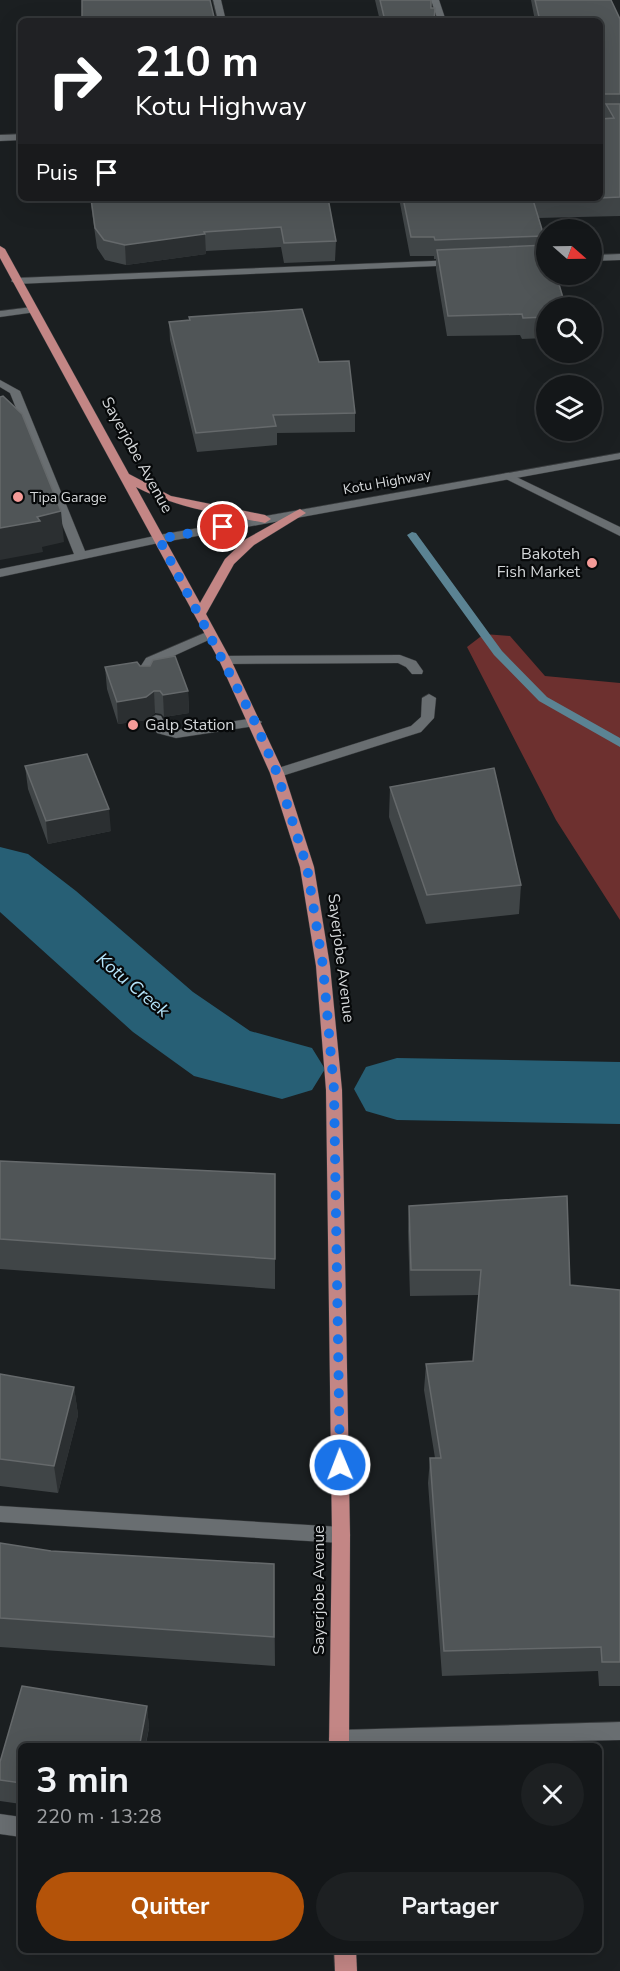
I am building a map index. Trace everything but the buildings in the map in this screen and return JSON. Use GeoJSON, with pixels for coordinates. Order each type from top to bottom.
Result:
{"type":"FeatureCollection","features":[{"type":"Feature","properties":{"kind":"main road","name":"Sayerjobe Avenue"},"geometry":{"type":"LineString","coordinates":[[0,249],[209,635],[225,660],[277,773],[307,867],[323,966],[334,1090],[341,1535],[339,1743]]}},
{"type":"Feature","properties":{"kind":"main road"},"geometry":{"type":"LineString","coordinates":[[124,476],[167,498],[265,519]]}},
{"type":"Feature","properties":{"kind":"main road"},"geometry":{"type":"LineString","coordinates":[[199,615],[229,562],[250,542],[300,513]]}},
{"type":"Feature","properties":{"kind":"main road"},"geometry":{"type":"LineString","coordinates":[[345,1953],[346,1971]]}},
{"type":"Feature","properties":{"kind":"street"},"geometry":{"type":"LineString","coordinates":[[217,0],[221,18]]}},
{"type":"Feature","properties":{"kind":"street"},"geometry":{"type":"LineString","coordinates":[[435,0],[441,18]]}},
{"type":"Feature","properties":{"kind":"street"},"geometry":{"type":"LineString","coordinates":[[603,117],[620,117]]}},
{"type":"Feature","properties":{"kind":"street"},"geometry":{"type":"LineString","coordinates":[[0,138],[18,137]]}},
{"type":"Feature","properties":{"kind":"street"},"geometry":{"type":"LineString","coordinates":[[602,258],[620,257]]}},
{"type":"Feature","properties":{"kind":"street"},"geometry":{"type":"LineString","coordinates":[[16,281],[464,263]]}},
{"type":"Feature","properties":{"kind":"street"},"geometry":{"type":"LineString","coordinates":[[0,314],[32,310]]}},
{"type":"Feature","properties":{"kind":"street"},"geometry":{"type":"LineString","coordinates":[[0,383],[15,391],[81,556]]}},
{"type":"Feature","properties":{"kind":"street","name":"Kotu Highway"},"geometry":{"type":"LineString","coordinates":[[0,573],[159,539],[620,456]]}},
{"type":"Feature","properties":{"kind":"street"},"geometry":{"type":"LineString","coordinates":[[508,476],[620,532]]}},
{"type":"Feature","properties":{"kind":"street"},"geometry":{"type":"LineString","coordinates":[[146,683],[143,672],[151,661],[209,635]]}},
{"type":"Feature","properties":{"kind":"street"},"geometry":{"type":"LineString","coordinates":[[225,660],[400,658],[411,664],[417,671]]}},
{"type":"Feature","properties":{"kind":"street"},"geometry":{"type":"LineString","coordinates":[[277,773],[416,729],[427,718],[429,698]]}},
{"type":"Feature","properties":{"kind":"street"},"geometry":{"type":"LineString","coordinates":[[156,718],[162,730],[176,734],[255,722]]}},
{"type":"Feature","properties":{"kind":"street"},"geometry":{"type":"LineString","coordinates":[[0,1514],[341,1535]]}},
{"type":"Feature","properties":{"kind":"street"},"geometry":{"type":"LineString","coordinates":[[339,1743],[620,1731]]}},
{"type":"Feature","properties":{"kind":"street"},"geometry":{"type":"LineString","coordinates":[[0,1824],[18,1827]]}},
{"type":"Feature","properties":{"kind":"shaded area"},"geometry":{"type":"Polygon","coordinates":[[[484,634],[510,636],[545,676],[620,683],[620,920],[556,820],[467,647],[484,634]]]}},
{"type":"Feature","properties":{"kind":"waterway"},"geometry":{"type":"LineString","coordinates":[[412,535],[498,653],[543,699],[620,743]]}},
{"type":"Feature","properties":{"kind":"waterway","name":"Kotu Creek"},"geometry":{"type":"LineString","coordinates":[[0,872],[48,910],[163,1012],[224,1055],[282,1069]]}},
{"type":"Feature","properties":{"kind":"waterway","name":"Kotu Creek"},"geometry":{"type":"LineString","coordinates":[[397,1089],[620,1093]]}},
{"type":"Feature","properties":{"kind":"place","name":"Tipa Garage"},"geometry":{"type":"Point","coordinates":[18,497]}},
{"type":"Feature","properties":{"kind":"place","name":"Bakoteh Fish Market"},"geometry":{"type":"Point","coordinates":[592,563]}},
{"type":"Feature","properties":{"kind":"place","name":"Galp Station"},"geometry":{"type":"Point","coordinates":[133,725]}},
{"type":"Feature","properties":{"kind":"route"},"geometry":{"type":"LineString","coordinates":[[223,527],[159,539],[209,635],[225,660],[255,722],[277,773],[307,867],[323,966],[334,1090],[340,1465]]}}]}
